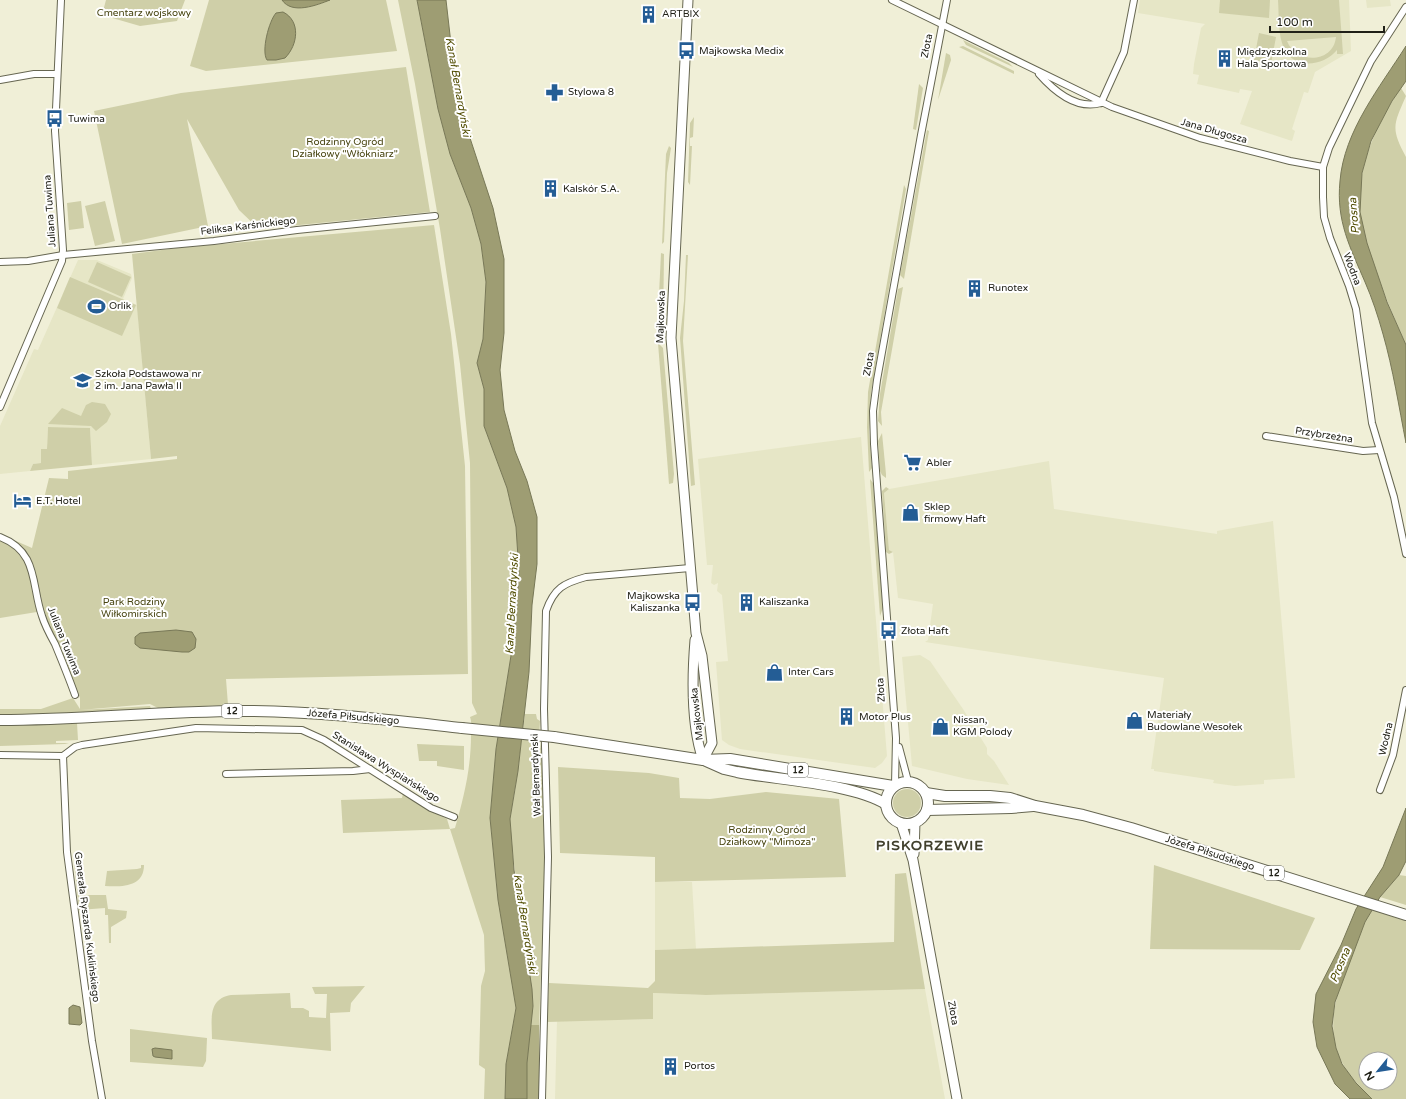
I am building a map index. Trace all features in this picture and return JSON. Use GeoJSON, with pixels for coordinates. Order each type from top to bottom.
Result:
{"type":"FeatureCollection","features":[{"type":"Feature","properties":{"kind":"main road","name":"Majkowska"},"geometry":{"type":"LineString","coordinates":[[688,0],[671,338],[696,633],[694,674],[696,736],[703,760]]}},
{"type":"Feature","properties":{"kind":"main road","name":"Majkowska"},"geometry":{"type":"LineString","coordinates":[[696,633],[702,656],[712,744],[703,760]]}},
{"type":"Feature","properties":{"kind":"main road","name":"Józefa Piłsudskiego"},"geometry":{"type":"LineString","coordinates":[[0,720],[66,720],[206,712],[279,712],[356,716],[554,737],[703,760],[730,759],[894,786]]}},
{"type":"Feature","properties":{"kind":"main road","name":"Józefa Piłsudskiego"},"geometry":{"type":"LineString","coordinates":[[703,760],[724,769],[737,772],[841,789],[873,797],[886,804]]}},
{"type":"Feature","properties":{"kind":"main road","name":"12"},"geometry":{"type":"LineString","coordinates":[[894,786],[908,781],[921,786],[926,793]]}},
{"type":"Feature","properties":{"kind":"main road"},"geometry":{"type":"LineString","coordinates":[[894,786],[887,794],[886,804],[890,816],[901,823],[915,822],[922,818],[927,810],[928,802],[926,793]]}},
{"type":"Feature","properties":{"kind":"main road","name":"Józefa Piłsudskiego"},"geometry":{"type":"LineString","coordinates":[[926,793],[956,797],[998,797],[1021,800],[1035,806],[1083,815],[1131,828],[1406,915]]}},
{"type":"Feature","properties":{"kind":"main road","name":"Józefa Piłsudskiego"},"geometry":{"type":"LineString","coordinates":[[927,810],[1035,806]]}},
{"type":"Feature","properties":{"kind":"main road","name":"Złota"},"geometry":{"type":"LineString","coordinates":[[914,860],[915,822]]}},
{"type":"Feature","properties":{"kind":"main road","name":"Złota"},"geometry":{"type":"LineString","coordinates":[[901,823],[914,860],[957,1099]]}},
{"type":"Feature","properties":{"kind":"street","name":"Juliana Tuwima"},"geometry":{"type":"LineString","coordinates":[[0,407],[58,274],[63,255],[56,146],[57,74],[61,0]]}},
{"type":"Feature","properties":{"kind":"street","name":"Jana Długosza"},"geometry":{"type":"LineString","coordinates":[[892,0],[1102,103],[1200,138],[1290,162],[1323,167]]}},
{"type":"Feature","properties":{"kind":"street","name":"Złota"},"geometry":{"type":"LineString","coordinates":[[894,786],[896,738],[882,562],[873,411],[878,373],[912,180],[947,0]]}},
{"type":"Feature","properties":{"kind":"street"},"geometry":{"type":"LineString","coordinates":[[1102,103],[1124,52],[1134,0]]}},
{"type":"Feature","properties":{"kind":"street","name":"Wodna"},"geometry":{"type":"LineString","coordinates":[[1406,7],[1371,61],[1329,148],[1323,167],[1324,217],[1330,238],[1349,286],[1356,309],[1372,423],[1394,497],[1406,554]]}},
{"type":"Feature","properties":{"kind":"street","name":"Jana Długosza"},"geometry":{"type":"LineString","coordinates":[[1037,71],[1056,91],[1079,103],[1091,106],[1102,103]]}},
{"type":"Feature","properties":{"kind":"street"},"geometry":{"type":"LineString","coordinates":[[0,80],[34,74],[57,74]]}},
{"type":"Feature","properties":{"kind":"street","name":"Feliksa Karśnickiego"},"geometry":{"type":"LineString","coordinates":[[0,262],[28,261],[63,255],[214,241],[297,230],[435,216]]}},
{"type":"Feature","properties":{"kind":"street","name":"Przybrzeżna"},"geometry":{"type":"LineString","coordinates":[[1266,436],[1363,451],[1379,450]]}},
{"type":"Feature","properties":{"kind":"street","name":"Juliana Tuwima"},"geometry":{"type":"LineString","coordinates":[[0,537],[15,546],[33,571],[42,617],[75,695]]}},
{"type":"Feature","properties":{"kind":"street","name":"Wał Bernardyński"},"geometry":{"type":"LineString","coordinates":[[542,1099],[548,857],[544,709],[546,611],[550,598],[559,588],[572,581],[586,577],[690,568]]}},
{"type":"Feature","properties":{"kind":"street","name":"Wodna"},"geometry":{"type":"LineString","coordinates":[[1380,790],[1393,755],[1406,690]]}},
{"type":"Feature","properties":{"kind":"street","name":"Stanisława Wyspiańskiego"},"geometry":{"type":"LineString","coordinates":[[63,756],[82,745],[185,729],[295,730],[315,735],[431,808],[454,817]]}},
{"type":"Feature","properties":{"kind":"street","name":"Złota"},"geometry":{"type":"LineString","coordinates":[[896,738],[908,781]]}},
{"type":"Feature","properties":{"kind":"street"},"geometry":{"type":"LineString","coordinates":[[0,755],[63,756]]}},
{"type":"Feature","properties":{"kind":"street","name":"Generała Ryszarda Kuklińskiego"},"geometry":{"type":"LineString","coordinates":[[63,756],[67,852],[92,1041],[102,1099]]}},
{"type":"Feature","properties":{"kind":"street"},"geometry":{"type":"LineString","coordinates":[[226,774],[353,771],[370,769]]}},
{"type":"Feature","properties":{"kind":"shaded area"},"geometry":{"type":"Polygon","coordinates":[[[1140,0],[1349,0],[1351,51],[1315,72],[1308,93],[1304,92],[1292,129],[1295,131],[1292,141],[1240,124],[1252,91],[1240,89],[1239,93],[1197,84],[1199,75],[1193,74],[1194,64],[1201,28],[1205,24],[1138,13],[1140,0]]]}},
{"type":"Feature","properties":{"kind":"shaded area"},"geometry":{"type":"Polygon","coordinates":[[[1366,0],[1390,0],[1391,6],[1367,8],[1366,0]]]}},
{"type":"Feature","properties":{"kind":"shaded area","name":"Szkoła Podstawowa nr 2 im. Jana Pawła II"},"geometry":{"type":"Polygon","coordinates":[[[78,260],[97,260],[131,274],[132,278],[123,299],[137,305],[151,459],[92,465],[90,428],[48,427],[47,449],[41,463],[33,464],[30,471],[0,474],[0,426],[34,349],[38,350],[78,260]]]}},
{"type":"Feature","properties":{"kind":"shaded area"},"geometry":{"type":"Polygon","coordinates":[[[861,437],[887,756],[882,763],[875,768],[740,749],[729,745],[722,740],[716,662],[728,661],[722,595],[717,591],[718,583],[714,585],[711,583],[713,565],[707,565],[698,459],[861,437]]]}},
{"type":"Feature","properties":{"kind":"shaded area"},"geometry":{"type":"Polygon","coordinates":[[[1049,461],[1054,509],[1217,534],[1217,531],[1273,521],[1295,778],[1264,780],[1264,784],[1235,786],[1213,783],[1214,780],[1154,771],[1154,769],[1151,769],[1164,678],[925,642],[928,640],[933,604],[898,598],[893,552],[889,550],[884,493],[889,489],[1049,461]]]}},
{"type":"Feature","properties":{"kind":"shaded area"},"geometry":{"type":"Polygon","coordinates":[[[920,655],[930,661],[963,709],[987,748],[987,754],[994,761],[1009,785],[967,779],[912,766],[902,657],[920,655]]]}},
{"type":"Feature","properties":{"kind":"shaded area"},"geometry":{"type":"Polygon","coordinates":[[[655,882],[692,882],[696,949],[655,950],[655,882]]]}},
{"type":"Feature","properties":{"kind":"shaded area"},"geometry":{"type":"Polygon","coordinates":[[[925,989],[945,1099],[555,1099],[557,1021],[653,1019],[652,993],[706,995],[925,989]]]}},
{"type":"Feature","properties":{"kind":"shaded area"},"geometry":{"type":"Polygon","coordinates":[[[529,1025],[539,1025],[539,1099],[527,1099],[529,1025]]]}},
{"type":"Feature","properties":{"kind":"green space","name":"Cmentarz wojskowy"},"geometry":{"type":"Polygon","coordinates":[[[106,0],[185,0],[177,21],[140,26],[102,15],[106,0]]]}},
{"type":"Feature","properties":{"kind":"green space"},"geometry":{"type":"Polygon","coordinates":[[[209,0],[386,0],[397,51],[206,71],[190,66],[209,0]]]}},
{"type":"Feature","properties":{"kind":"green space"},"geometry":{"type":"Polygon","coordinates":[[[398,0],[417,0],[438,109],[450,154],[471,208],[481,244],[486,282],[483,339],[477,363],[484,389],[484,426],[507,488],[516,527],[519,573],[514,637],[496,749],[490,818],[498,900],[516,1008],[506,1064],[505,1099],[484,1099],[485,1069],[479,1065],[481,986],[485,971],[484,935],[450,829],[455,828],[466,782],[471,747],[470,717],[477,714],[472,703],[470,463],[460,364],[440,229],[415,84],[398,0]]]}},
{"type":"Feature","properties":{"kind":"green space"},"geometry":{"type":"Polygon","coordinates":[[[1220,0],[1270,0],[1269,18],[1219,13],[1220,0]]]}},
{"type":"Feature","properties":{"kind":"green space"},"geometry":{"type":"Polygon","coordinates":[[[1278,0],[1339,0],[1343,54],[1337,54],[1337,50],[1331,56],[1315,63],[1299,62],[1291,58],[1286,52],[1282,43],[1279,27],[1278,0]],[[1336,37],[1287,41],[1292,49],[1298,54],[1314,58],[1322,56],[1333,46],[1336,37]]]}},
{"type":"Feature","properties":{"kind":"green space"},"geometry":{"type":"Polygon","coordinates":[[[1259,33],[1276,37],[1271,64],[1254,60],[1259,33]]]}},
{"type":"Feature","properties":{"kind":"green space"},"geometry":{"type":"Polygon","coordinates":[[[963,40],[1009,63],[1013,67],[966,45],[963,40]]]}},
{"type":"Feature","properties":{"kind":"green space"},"geometry":{"type":"Polygon","coordinates":[[[963,46],[1014,71],[1014,74],[959,47],[963,46]]]}},
{"type":"Feature","properties":{"kind":"green space"},"geometry":{"type":"Polygon","coordinates":[[[946,53],[950,55],[951,60],[938,100],[946,53]]]}},
{"type":"Feature","properties":{"kind":"green space","name":"Rodzinny Ogród Działkowy \"Włókniarz\""},"geometry":{"type":"Polygon","coordinates":[[[406,67],[430,212],[259,229],[239,210],[187,119],[208,226],[122,244],[94,111],[181,93],[406,67]]]}},
{"type":"Feature","properties":{"kind":"green space"},"geometry":{"type":"Polygon","coordinates":[[[919,84],[923,88],[916,130],[913,129],[919,84]]]}},
{"type":"Feature","properties":{"kind":"green space"},"geometry":{"type":"Polygon","coordinates":[[[1401,88],[1406,96],[1397,120],[1396,132],[1406,157],[1406,345],[1379,280],[1367,246],[1360,213],[1359,197],[1364,164],[1376,131],[1392,101],[1401,88]]]}},
{"type":"Feature","properties":{"kind":"green space"},"geometry":{"type":"Polygon","coordinates":[[[694,117],[693,137],[690,138],[690,146],[692,146],[690,185],[688,182],[690,123],[694,117]]]}},
{"type":"Feature","properties":{"kind":"green space"},"geometry":{"type":"Polygon","coordinates":[[[927,130],[929,131],[904,279],[900,275],[927,130]]]}},
{"type":"Feature","properties":{"kind":"green space"},"geometry":{"type":"Polygon","coordinates":[[[669,146],[671,148],[667,173],[664,242],[662,244],[666,154],[669,146]]]}},
{"type":"Feature","properties":{"kind":"green space"},"geometry":{"type":"Polygon","coordinates":[[[904,185],[906,189],[871,393],[869,431],[872,468],[869,472],[867,427],[868,392],[904,185]]]}},
{"type":"Feature","properties":{"kind":"green space"},"geometry":{"type":"Polygon","coordinates":[[[81,201],[84,228],[69,230],[67,203],[81,201]]]}},
{"type":"Feature","properties":{"kind":"green space"},"geometry":{"type":"Polygon","coordinates":[[[105,201],[115,241],[95,246],[85,206],[105,201]]]}},
{"type":"Feature","properties":{"kind":"green space","name":"Park Rodziny Wiłkomirskich"},"geometry":{"type":"Polygon","coordinates":[[[434,225],[451,334],[465,466],[468,674],[226,679],[228,705],[158,708],[150,704],[80,710],[150,706],[152,711],[53,716],[0,715],[0,709],[41,709],[73,698],[80,709],[80,698],[43,611],[0,618],[0,534],[32,548],[49,478],[68,479],[68,471],[177,459],[177,456],[151,459],[132,254],[177,248],[434,225]]]}},
{"type":"Feature","properties":{"kind":"green space"},"geometry":{"type":"Polygon","coordinates":[[[661,253],[664,254],[663,330],[657,337],[661,253]]]}},
{"type":"Feature","properties":{"kind":"green space"},"geometry":{"type":"Polygon","coordinates":[[[686,255],[688,255],[683,341],[695,485],[691,486],[680,338],[684,301],[686,255]]]}},
{"type":"Feature","properties":{"kind":"green space"},"geometry":{"type":"Polygon","coordinates":[[[97,262],[131,277],[122,297],[88,282],[97,262]]]}},
{"type":"Feature","properties":{"kind":"green space","name":"Orlik"},"geometry":{"type":"Polygon","coordinates":[[[70,277],[136,305],[122,336],[57,308],[70,277]]]}},
{"type":"Feature","properties":{"kind":"green space"},"geometry":{"type":"Polygon","coordinates":[[[903,287],[881,412],[882,426],[878,421],[880,394],[898,289],[903,287]]]}},
{"type":"Feature","properties":{"kind":"green space"},"geometry":{"type":"Polygon","coordinates":[[[658,343],[663,348],[674,474],[673,483],[669,484],[658,343]]]}},
{"type":"Feature","properties":{"kind":"green space"},"geometry":{"type":"Polygon","coordinates":[[[92,402],[105,404],[111,414],[107,422],[96,431],[91,426],[48,424],[62,408],[81,416],[86,405],[92,402]]]}},
{"type":"Feature","properties":{"kind":"green space"},"geometry":{"type":"Polygon","coordinates":[[[48,427],[90,428],[92,465],[30,471],[33,464],[41,463],[41,449],[47,449],[48,427]]]}},
{"type":"Feature","properties":{"kind":"green space"},"geometry":{"type":"Polygon","coordinates":[[[882,433],[886,478],[880,471],[878,441],[882,433]]]}},
{"type":"Feature","properties":{"kind":"green space"},"geometry":{"type":"Polygon","coordinates":[[[870,479],[873,483],[883,608],[880,616],[870,479]]]}},
{"type":"Feature","properties":{"kind":"green space"},"geometry":{"type":"Polygon","coordinates":[[[886,487],[889,489],[884,493],[889,550],[893,552],[889,554],[886,552],[882,491],[886,487]]]}},
{"type":"Feature","properties":{"kind":"green space"},"geometry":{"type":"Polygon","coordinates":[[[525,714],[536,714],[537,719],[540,721],[539,738],[543,759],[545,869],[539,1025],[529,1025],[533,1006],[511,841],[510,819],[525,714]]]}},
{"type":"Feature","properties":{"kind":"green space"},"geometry":{"type":"Polygon","coordinates":[[[77,723],[78,740],[56,741],[56,743],[69,743],[0,746],[0,724],[77,723]]]}},
{"type":"Feature","properties":{"kind":"green space"},"geometry":{"type":"Polygon","coordinates":[[[417,744],[464,746],[464,770],[437,766],[437,761],[419,761],[417,744]]]}},
{"type":"Feature","properties":{"kind":"green space","name":"Rodzinny Ogród Działkowy \"Mimoza\""},"geometry":{"type":"Polygon","coordinates":[[[558,767],[649,773],[679,778],[680,798],[710,799],[766,792],[839,799],[846,877],[655,882],[655,857],[560,853],[558,767]]]}},
{"type":"Feature","properties":{"kind":"green space"},"geometry":{"type":"Polygon","coordinates":[[[907,789],[917,793],[921,803],[917,813],[907,817],[897,813],[893,803],[897,793],[907,789]]]}},
{"type":"Feature","properties":{"kind":"green space"},"geometry":{"type":"Polygon","coordinates":[[[403,793],[429,810],[447,819],[450,829],[343,833],[341,800],[402,798],[403,793]]]}},
{"type":"Feature","properties":{"kind":"green space"},"geometry":{"type":"Polygon","coordinates":[[[74,863],[83,895],[106,895],[108,909],[127,911],[126,918],[111,927],[111,943],[109,943],[108,915],[105,915],[105,908],[79,910],[74,863]]]}},
{"type":"Feature","properties":{"kind":"green space"},"geometry":{"type":"Polygon","coordinates":[[[141,865],[144,865],[143,872],[136,882],[125,886],[105,886],[107,871],[137,869],[141,868],[141,865]]]}},
{"type":"Feature","properties":{"kind":"green space"},"geometry":{"type":"Polygon","coordinates":[[[1154,865],[1315,918],[1300,950],[1150,949],[1154,865]]]}},
{"type":"Feature","properties":{"kind":"green space"},"geometry":{"type":"Polygon","coordinates":[[[906,873],[925,989],[706,995],[653,993],[653,1019],[547,1022],[549,983],[648,988],[655,981],[655,950],[894,942],[895,874],[906,873]]]}},
{"type":"Feature","properties":{"kind":"green space"},"geometry":{"type":"Polygon","coordinates":[[[1399,875],[1406,876],[1406,905],[1380,897],[1399,875]]]}},
{"type":"Feature","properties":{"kind":"green space"},"geometry":{"type":"Polygon","coordinates":[[[1372,910],[1406,921],[1406,1099],[1372,1099],[1364,1091],[1398,1091],[1398,1051],[1358,1051],[1358,1084],[1343,1064],[1336,1047],[1333,1029],[1334,1011],[1344,974],[1365,922],[1372,910]]]}},
{"type":"Feature","properties":{"kind":"green space"},"geometry":{"type":"Polygon","coordinates":[[[365,986],[351,1003],[350,1012],[330,1013],[331,1051],[212,1039],[212,1012],[214,1006],[223,997],[231,995],[290,993],[291,1008],[303,1008],[309,1011],[309,1017],[326,1018],[327,994],[315,994],[312,987],[365,986]]]}},
{"type":"Feature","properties":{"kind":"green space"},"geometry":{"type":"Polygon","coordinates":[[[130,1029],[207,1038],[206,1061],[203,1067],[130,1062],[130,1029]]]}},
{"type":"Feature","properties":{"kind":"water"},"geometry":{"type":"Polygon","coordinates":[[[282,0],[330,0],[305,8],[298,8],[286,5],[282,0]]]}},
{"type":"Feature","properties":{"kind":"water"},"geometry":{"type":"Polygon","coordinates":[[[417,0],[446,0],[455,79],[468,132],[493,208],[504,259],[504,333],[500,370],[504,410],[515,451],[527,481],[537,517],[537,564],[532,605],[529,672],[518,771],[510,819],[514,870],[532,989],[533,1006],[527,1063],[527,1099],[505,1099],[506,1064],[516,1008],[498,900],[490,818],[496,749],[514,637],[519,573],[516,527],[507,488],[484,426],[484,389],[477,363],[483,339],[486,282],[481,244],[471,208],[450,154],[438,109],[417,0]]]}},
{"type":"Feature","properties":{"kind":"water"},"geometry":{"type":"Polygon","coordinates":[[[283,12],[293,21],[295,27],[296,34],[293,47],[285,58],[267,60],[265,56],[265,43],[268,29],[276,13],[283,12]]]}},
{"type":"Feature","properties":{"kind":"water","name":"Prosna"},"geometry":{"type":"Polygon","coordinates":[[[1406,46],[1406,81],[1392,101],[1371,141],[1362,173],[1360,212],[1367,243],[1387,302],[1406,345],[1406,443],[1387,347],[1368,288],[1345,233],[1339,195],[1343,163],[1348,145],[1356,127],[1365,110],[1406,46]]]}},
{"type":"Feature","properties":{"kind":"water"},"geometry":{"type":"Polygon","coordinates":[[[176,630],[192,632],[196,639],[195,648],[189,652],[182,652],[140,648],[135,644],[135,637],[140,633],[176,630]]]}},
{"type":"Feature","properties":{"kind":"water","name":"Prosna"},"geometry":{"type":"Polygon","coordinates":[[[1406,808],[1406,861],[1399,875],[1380,897],[1365,922],[1335,1002],[1332,1026],[1336,1048],[1342,1064],[1358,1085],[1358,1091],[1364,1091],[1372,1099],[1350,1099],[1335,1084],[1317,1047],[1313,1022],[1316,994],[1341,945],[1356,909],[1383,867],[1406,808]]]}},
{"type":"Feature","properties":{"kind":"water"},"geometry":{"type":"Polygon","coordinates":[[[73,1005],[80,1007],[82,1023],[80,1025],[69,1024],[69,1008],[73,1005]]]}},
{"type":"Feature","properties":{"kind":"water"},"geometry":{"type":"Polygon","coordinates":[[[152,1049],[172,1050],[172,1059],[153,1056],[152,1049]]]}},
{"type":"Feature","properties":{"kind":"place","name":"ARTBIX"},"geometry":{"type":"Point","coordinates":[649,14]}},
{"type":"Feature","properties":{"kind":"place","name":"Majkowska Medix"},"geometry":{"type":"Point","coordinates":[686,51]}},
{"type":"Feature","properties":{"kind":"place","name":"Międzyszkolna Hala Sportowa"},"geometry":{"type":"Point","coordinates":[1224,58]}},
{"type":"Feature","properties":{"kind":"place","name":"Stylowa 8"},"geometry":{"type":"Point","coordinates":[555,92]}},
{"type":"Feature","properties":{"kind":"place","name":"Tuwima"},"geometry":{"type":"Point","coordinates":[55,119]}},
{"type":"Feature","properties":{"kind":"place","name":"Kalskór S.A."},"geometry":{"type":"Point","coordinates":[550,189]}},
{"type":"Feature","properties":{"kind":"place","name":"Runotex"},"geometry":{"type":"Point","coordinates":[975,288]}},
{"type":"Feature","properties":{"kind":"place","name":"Orlik"},"geometry":{"type":"Point","coordinates":[96,306]}},
{"type":"Feature","properties":{"kind":"place","name":"Szkoła Podstawowa nr 2 im. Jana Pawła II"},"geometry":{"type":"Point","coordinates":[82,380]}},
{"type":"Feature","properties":{"kind":"place","name":"Abler"},"geometry":{"type":"Point","coordinates":[913,463]}},
{"type":"Feature","properties":{"kind":"place","name":"E.T. Hotel"},"geometry":{"type":"Point","coordinates":[23,501]}},
{"type":"Feature","properties":{"kind":"place","name":"Sklep firmowy Haft"},"geometry":{"type":"Point","coordinates":[911,513]}},
{"type":"Feature","properties":{"kind":"place","name":"Majkowska Kaliszanka"},"geometry":{"type":"Point","coordinates":[693,602]}},
{"type":"Feature","properties":{"kind":"place","name":"Kaliszanka"},"geometry":{"type":"Point","coordinates":[746,602]}},
{"type":"Feature","properties":{"kind":"place","name":"Złota Haft"},"geometry":{"type":"Point","coordinates":[888,631]}},
{"type":"Feature","properties":{"kind":"place","name":"Inter Cars"},"geometry":{"type":"Point","coordinates":[775,672]}},
{"type":"Feature","properties":{"kind":"place","name":"Motor Plus"},"geometry":{"type":"Point","coordinates":[846,717]}},
{"type":"Feature","properties":{"kind":"place","name":"Materiały Budowlane Wesołek"},"geometry":{"type":"Point","coordinates":[1134,721]}},
{"type":"Feature","properties":{"kind":"place","name":"Nissan, KGM Polody"},"geometry":{"type":"Point","coordinates":[940,726]}},
{"type":"Feature","properties":{"kind":"place","name":"Portos"},"geometry":{"type":"Point","coordinates":[671,1066]}},
{"type":"Feature","properties":{"kind":"district","name":"PISKORZEWIE"},"geometry":{"type":"Point","coordinates":[930,845]}},
{"type":"Feature","properties":{"kind":"water label","name":"Kanał Bernardyński"},"geometry":{"type":"Point","coordinates":[458,87]}},
{"type":"Feature","properties":{"kind":"water label","name":"Kanał Bernardyński"},"geometry":{"type":"Point","coordinates":[512,604]}},
{"type":"Feature","properties":{"kind":"water label","name":"Kanał Bernardyński"},"geometry":{"type":"Point","coordinates":[525,924]}}]}
